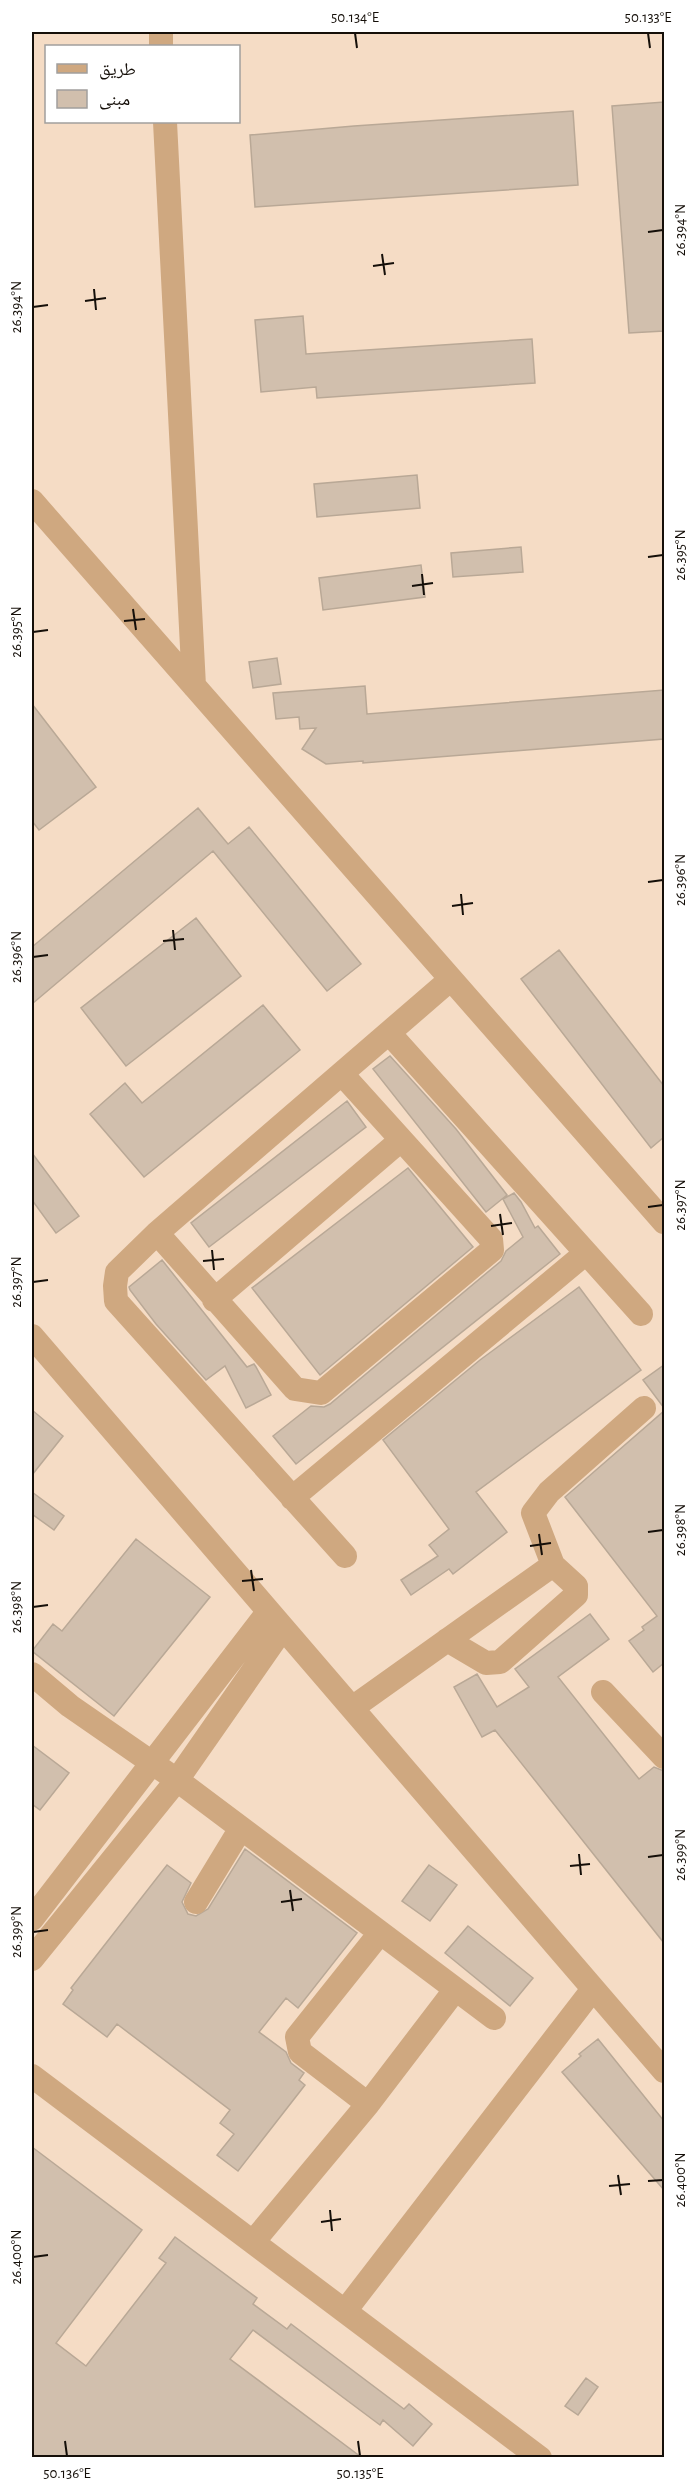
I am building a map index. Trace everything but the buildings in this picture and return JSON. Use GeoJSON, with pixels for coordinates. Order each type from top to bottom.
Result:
{"type":"FeatureCollection","features":[{"type":"Feature","properties":{"kind":"street"},"geometry":{"type":"LineString","coordinates":[[165,123],[194,686]]}},
{"type":"Feature","properties":{"kind":"street"},"geometry":{"type":"LineString","coordinates":[[32,501],[664,1222]]}},
{"type":"Feature","properties":{"kind":"street"},"geometry":{"type":"LineString","coordinates":[[345,1556],[116,1301],[117,1272],[158,1233],[451,979]]}},
{"type":"Feature","properties":{"kind":"street"},"geometry":{"type":"LineString","coordinates":[[390,1033],[641,1314]]}},
{"type":"Feature","properties":{"kind":"street"},"geometry":{"type":"LineString","coordinates":[[158,1233],[214,1300],[295,1389],[321,1393],[492,1250],[490,1239],[342,1074]]}},
{"type":"Feature","properties":{"kind":"street"},"geometry":{"type":"LineString","coordinates":[[214,1300],[401,1140]]}},
{"type":"Feature","properties":{"kind":"street"},"geometry":{"type":"LineString","coordinates":[[292,1498],[586,1253]]}},
{"type":"Feature","properties":{"kind":"street"},"geometry":{"type":"LineString","coordinates":[[32,1336],[664,2071]]}},
{"type":"Feature","properties":{"kind":"street"},"geometry":{"type":"LineString","coordinates":[[447,1640],[486,1663],[500,1662],[576,1595],[576,1586],[553,1565],[533,1513],[549,1492],[644,1408]]}},
{"type":"Feature","properties":{"kind":"street"},"geometry":{"type":"LineString","coordinates":[[351,1708],[553,1565]]}},
{"type":"Feature","properties":{"kind":"street"},"geometry":{"type":"LineString","coordinates":[[32,1919],[151,1761],[275,1620]]}},
{"type":"Feature","properties":{"kind":"street"},"geometry":{"type":"LineString","coordinates":[[32,1959],[177,1780],[275,1620]]}},
{"type":"Feature","properties":{"kind":"street"},"geometry":{"type":"LineString","coordinates":[[32,1674],[70,1706],[177,1780],[494,2019]]}},
{"type":"Feature","properties":{"kind":"street"},"geometry":{"type":"LineString","coordinates":[[603,1692],[662,1751]]}},
{"type":"Feature","properties":{"kind":"street"},"geometry":{"type":"LineString","coordinates":[[196,1902],[241,1828]]}},
{"type":"Feature","properties":{"kind":"street"},"geometry":{"type":"LineString","coordinates":[[368,2104],[300,2052],[297,2037],[380,1933]]}},
{"type":"Feature","properties":{"kind":"street"},"geometry":{"type":"LineString","coordinates":[[345,2311],[593,1989]]}},
{"type":"Feature","properties":{"kind":"street"},"geometry":{"type":"LineString","coordinates":[[253,2242],[368,2104],[455,1990]]}},
{"type":"Feature","properties":{"kind":"street"},"geometry":{"type":"LineString","coordinates":[[32,2076],[540,2457]]}},
{"type":"Feature","properties":{"kind":"shaded area"},"geometry":{"type":"Polygon","coordinates":[[[32,32],[664,32],[664,2457],[32,2457],[32,32]]]}}]}
